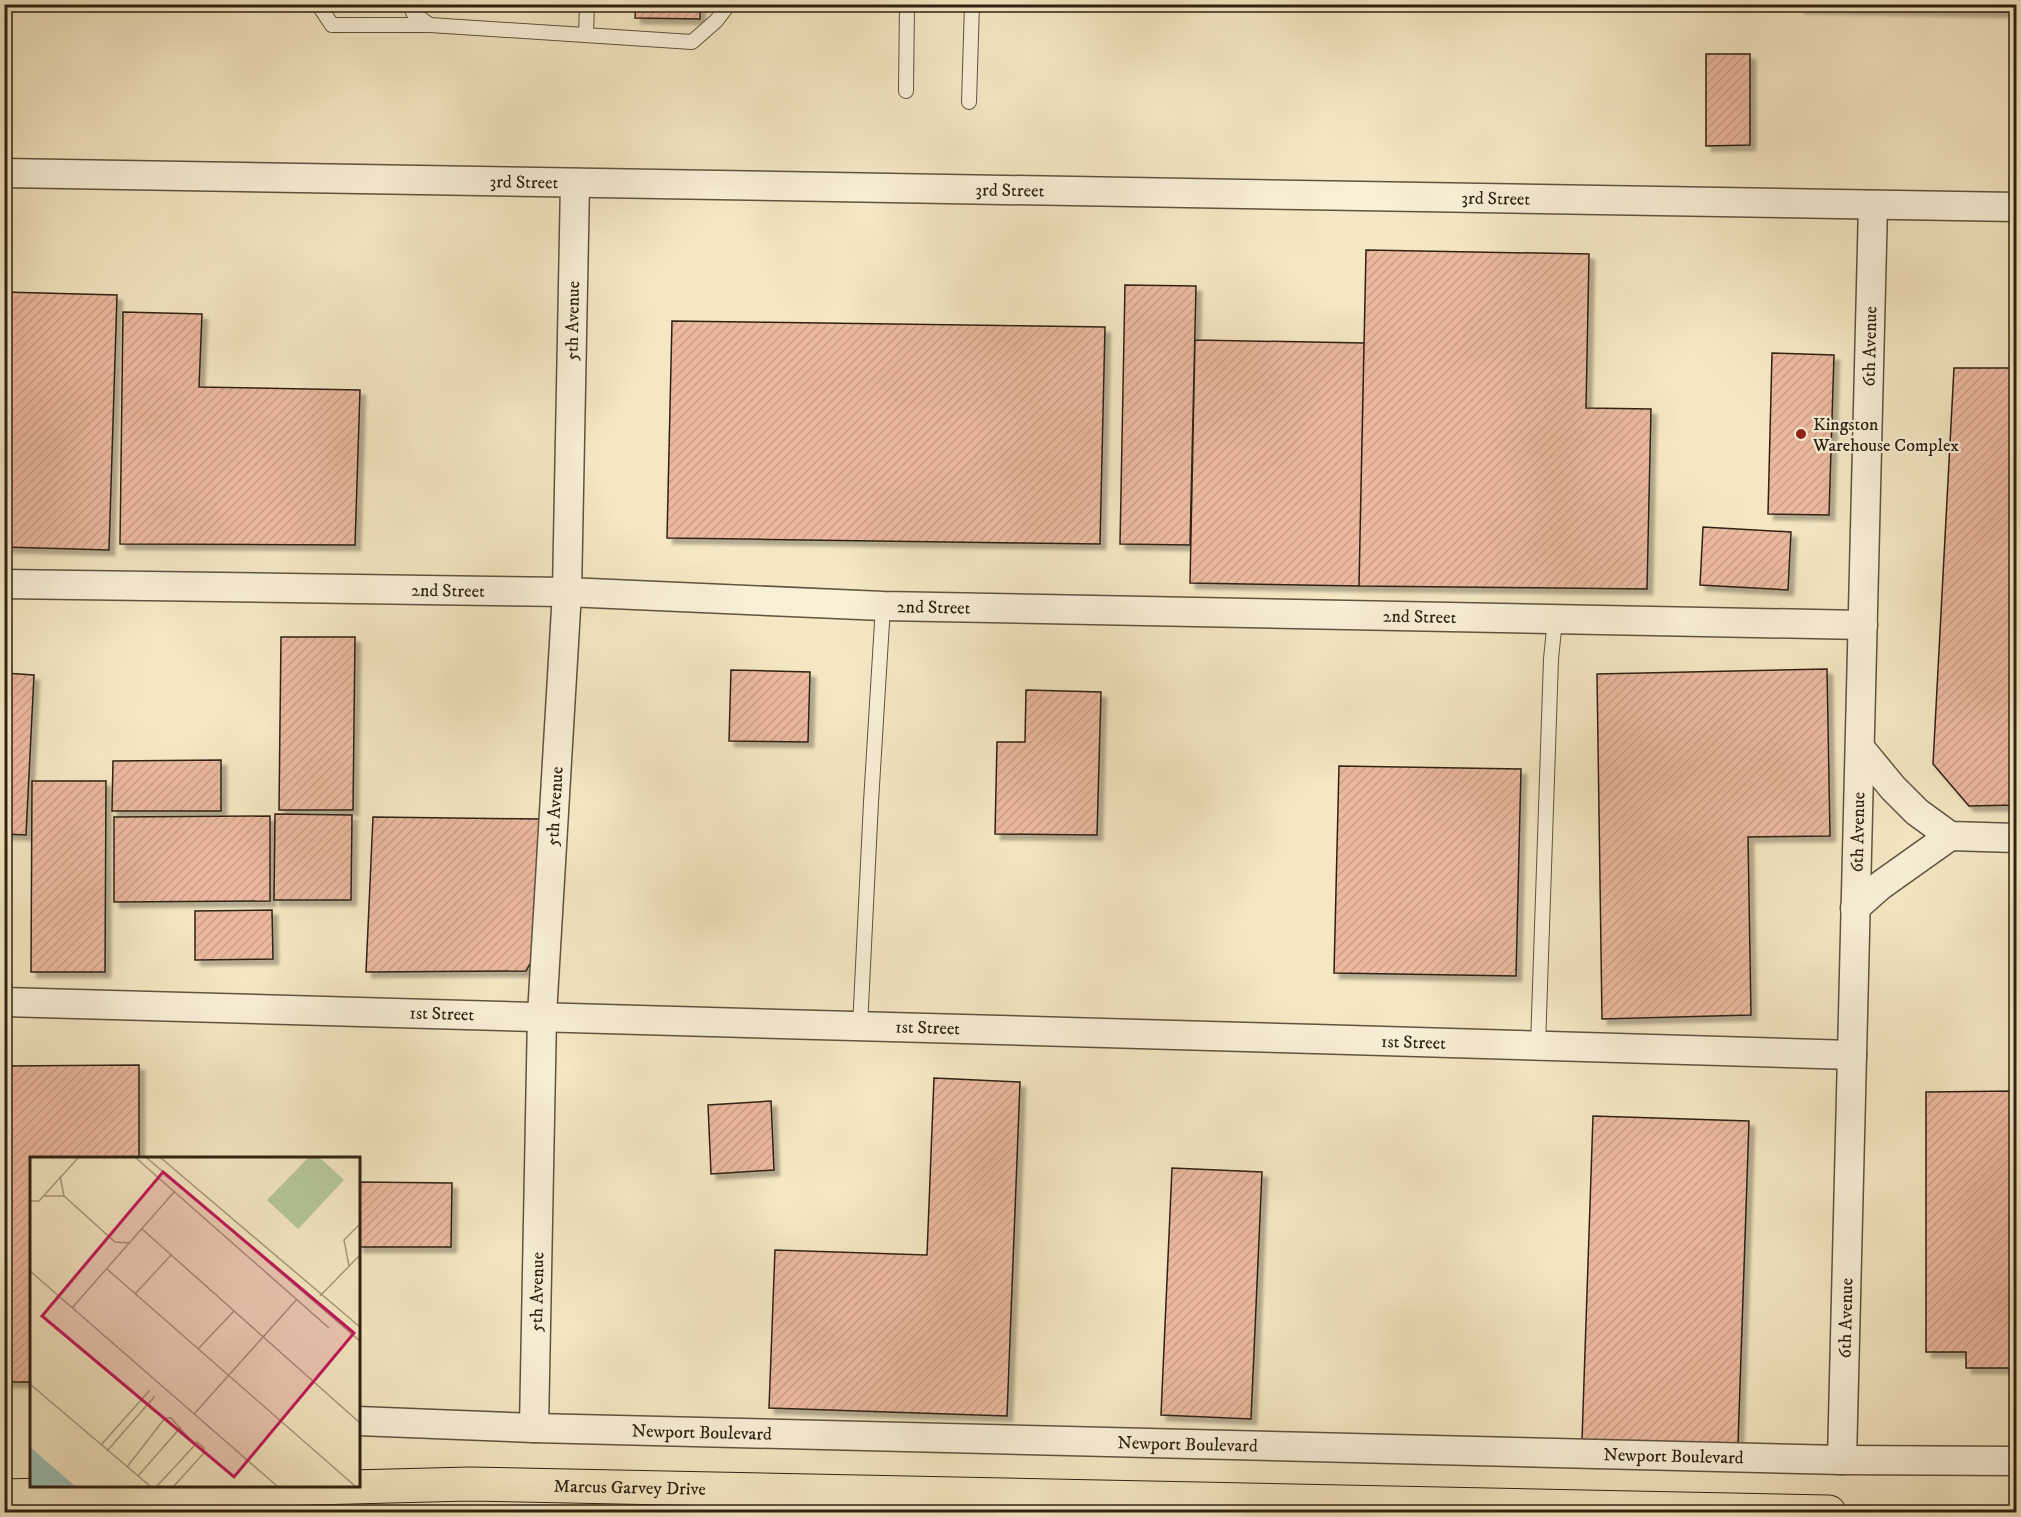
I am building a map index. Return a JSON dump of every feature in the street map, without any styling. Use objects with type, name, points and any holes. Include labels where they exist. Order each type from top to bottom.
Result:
[{"type":"highway","name":"Marcus Garvey Drive","points":[[360,1487],[469,1484],[1830,1512]]},
{"type":"highway","name":"Marcus Garvey Drive","points":[[4,1496],[353,1487]]},
{"type":"street","name":"3rd Street","points":[[4,173],[2016,207]]},
{"type":"street","name":"5th Avenue","points":[[534,1428],[542,1015],[567,592],[575,183]]},
{"type":"street","name":"6th Avenue","points":[[1842,1460],[1873,205]]},
{"type":"street","name":"2nd Street","points":[[4,585],[567,592],[883,606],[1863,625]]},
{"type":"street","points":[[1860,748],[1893,788],[1917,812],[1950,836],[2016,838]]},
{"type":"street","points":[[1856,908],[1881,885],[1950,836]]},
{"type":"street","name":"1st Street","points":[[4,1002],[542,1015],[860,1027],[1852,1055]]},
{"type":"street","name":"Newport Boulevard","points":[[360,1421],[534,1428],[1842,1460],[2016,1461]]},
{"type":"lane","points":[[318,4],[332,25],[430,25],[692,42],[716,21],[729,7],[729,4]]},
{"type":"lane","points":[[409,4],[414,14],[430,25]]},
{"type":"lane","points":[[586,35],[587,4]]},
{"type":"lane","points":[[906,91],[907,4]]},
{"type":"lane","points":[[969,102],[972,4]]},
{"type":"lane","points":[[860,1027],[883,606]]},
{"type":"lane","points":[[1538,1046],[1551,659],[1555,619]]},
{"type":"building","points":[[636,4],[700,4],[700,19],[635,18]]},
{"type":"building","points":[[1799,4],[2016,4],[2016,12],[1799,8]]},
{"type":"building","points":[[1706,54],[1750,54],[1750,145],[1706,146]]},
{"type":"building","points":[[1366,250],[1589,254],[1586,408],[1651,409],[1647,589],[1359,586]]},
{"type":"building","points":[[1125,285],[1196,286],[1190,545],[1120,544]]},
{"type":"building","points":[[4,292],[117,295],[109,550],[4,547]]},
{"type":"building","points":[[123,312],[202,314],[199,387],[360,390],[355,545],[120,544]]},
{"type":"building","points":[[672,321],[1105,327],[1100,544],[667,538]]},
{"type":"building","points":[[1195,340],[1364,343],[1359,586],[1190,583]]},
{"type":"building","name":"Kingston Warehouse Complex","points":[[1772,353],[1834,355],[1829,515],[1768,514]]},
{"type":"building","points":[[1954,368],[2016,368],[2016,805],[1969,806],[1933,764]]},
{"type":"building","points":[[1703,527],[1791,532],[1788,590],[1700,585]]},
{"type":"building","points":[[281,637],[355,637],[353,810],[279,810]]},
{"type":"building","points":[[1827,669],[1830,836],[1748,837],[1751,1015],[1602,1019],[1597,674]]},
{"type":"building","points":[[731,670],[810,672],[808,742],[729,741]]},
{"type":"building","points":[[4,673],[34,675],[26,835],[4,834]]},
{"type":"building","points":[[1026,690],[1101,692],[1097,835],[995,834],[997,742],[1025,742]]},
{"type":"building","points":[[221,760],[221,811],[112,811],[113,761]]},
{"type":"building","points":[[1339,766],[1521,769],[1516,976],[1334,973]]},
{"type":"building","points":[[32,781],[106,781],[105,972],[31,972]]},
{"type":"building","points":[[275,814],[352,815],[351,900],[274,900]]},
{"type":"building","points":[[270,816],[270,901],[114,902],[114,817]]},
{"type":"building","points":[[373,817],[542,819],[541,944],[526,971],[366,972]]},
{"type":"building","points":[[272,910],[273,959],[195,960],[195,911]]},
{"type":"building","points":[[139,1065],[139,1157],[30,1157],[30,1382],[4,1382],[4,1066]]},
{"type":"building","points":[[934,1078],[1020,1082],[1007,1416],[769,1408],[775,1250],[927,1255]]},
{"type":"building","points":[[2016,1091],[2016,1368],[1966,1368],[1966,1352],[1926,1352],[1926,1092]]},
{"type":"building","points":[[771,1101],[774,1170],[711,1174],[708,1105]]},
{"type":"building","points":[[1593,1116],[1749,1121],[1738,1445],[1582,1440]]},
{"type":"building","points":[[1172,1168],[1262,1172],[1251,1419],[1161,1415]]},
{"type":"building","points":[[360,1182],[452,1183],[451,1247],[360,1247]]},
{"type":"place","name":"Kingston Warehouse Complex","points":[[1801,434]]}]
